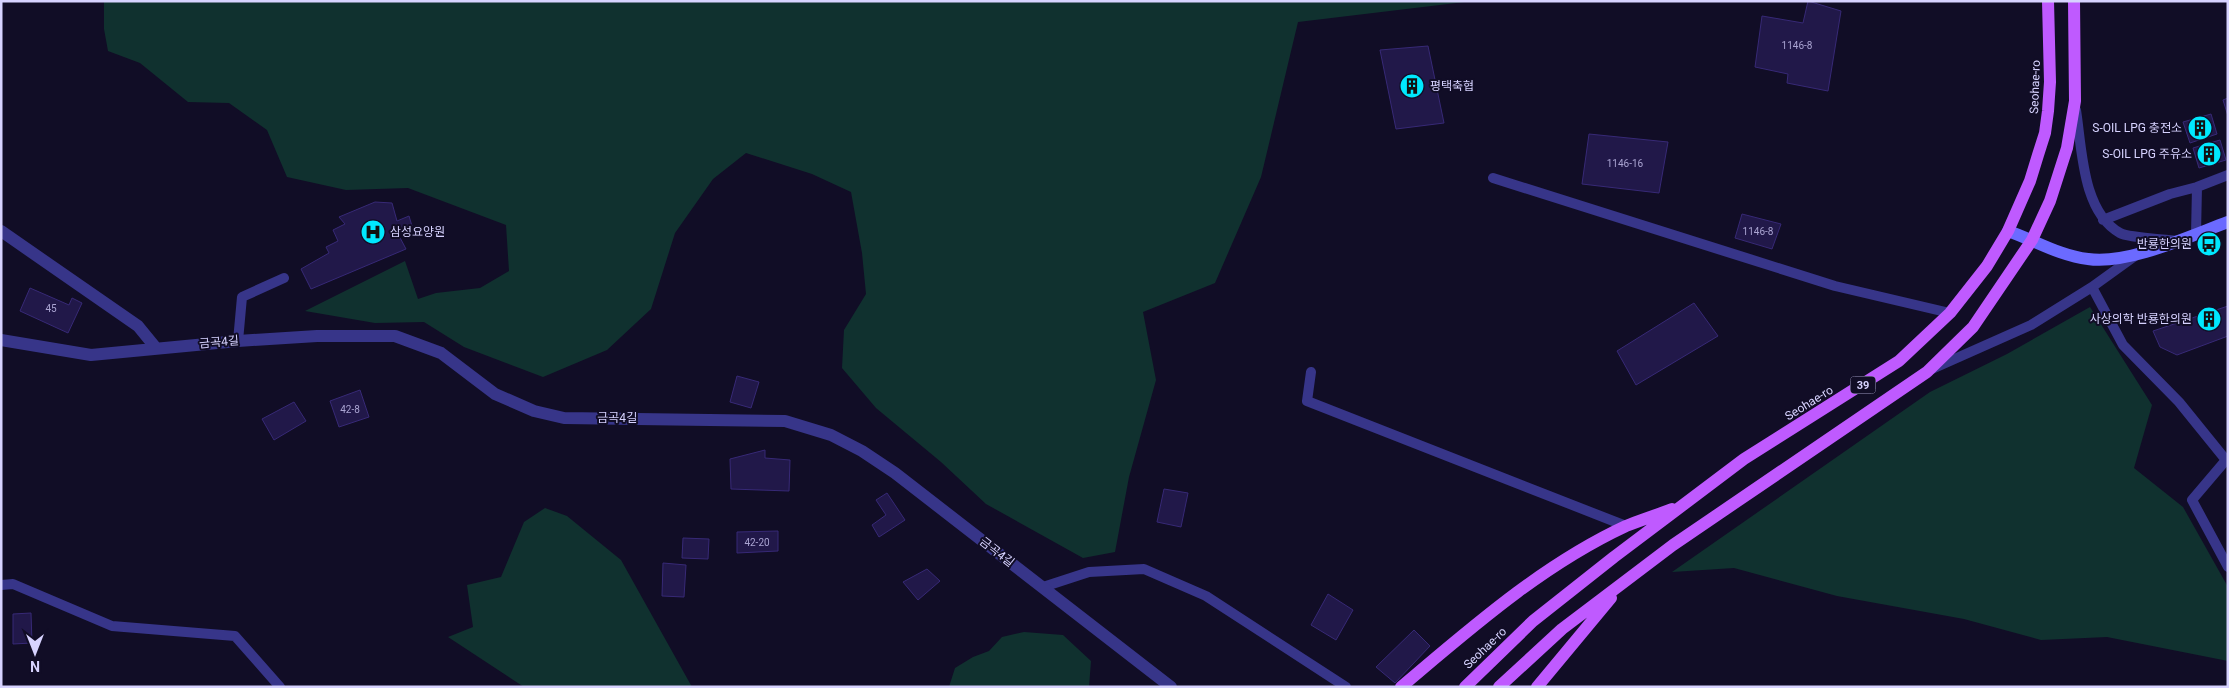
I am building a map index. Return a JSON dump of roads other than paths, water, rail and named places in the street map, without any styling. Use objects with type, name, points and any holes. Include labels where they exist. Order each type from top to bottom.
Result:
[{"type":"main road","name":"Seohae-ro","points":[[1465,687],[1533,621],[1744,459],[1899,361],[1950,313],[1987,266],[2008,231],[2030,181],[2045,133],[2050,82],[2048,1]]},
{"type":"main road","name":"39","points":[[1499,687],[1562,629],[1673,545],[1927,372],[1973,327],[2032,240],[2050,201],[2067,148],[2075,101],[2074,1]]},
{"type":"main road","points":[[2008,231],[2088,260],[2136,255],[2228,222]]},
{"type":"main road","points":[[1401,687],[1494,610],[1573,555],[1626,526],[1686,504]]},
{"type":"main road","points":[[1537,687],[1623,583]]},
{"type":"street","points":[[1,231],[138,326],[156,348]]},
{"type":"street","name":"금곡4길","points":[[1,340],[91,355],[238,340],[317,336],[395,336],[441,353],[495,394],[534,411],[556,416],[785,421],[831,434],[862,451],[895,473],[1171,687]]},
{"type":"lane","points":[[2075,101],[2091,198],[2103,220],[2121,234],[2177,241]]},
{"type":"lane","points":[[2103,220],[2170,194],[2228,176]]},
{"type":"lane","points":[[1493,178],[1835,286],[1950,313]]},
{"type":"lane","points":[[2196,234],[2197,187]]},
{"type":"lane","points":[[1927,372],[2032,324],[2092,287],[2136,255]]},
{"type":"lane","points":[[238,340],[242,297],[284,278]]},
{"type":"lane","points":[[2092,287],[2123,346],[2180,402],[2210,437],[2226,460],[2192,500],[2228,567]]},
{"type":"lane","points":[[1311,372],[1307,401],[1626,526]]},
{"type":"lane","points":[[1043,588],[1088,572],[1144,570],[1206,596],[1346,687]]},
{"type":"lane","points":[[1,585],[13,584],[112,626],[234,636],[280,687]]},
{"type":"place","name":"평택축협","points":[[1412,86]]},
{"type":"place","name":"S-OIL LPG 충전소","points":[[2200,128]]},
{"type":"place","name":"S-OIL LPG 주유소","points":[[2209,154]]},
{"type":"place","name":"삼성요양원","points":[[373,232]]},
{"type":"place","name":"반룡한의원","points":[[2209,244]]},
{"type":"place","name":"사상의학 반룡한의원","points":[[2209,319]]}]
